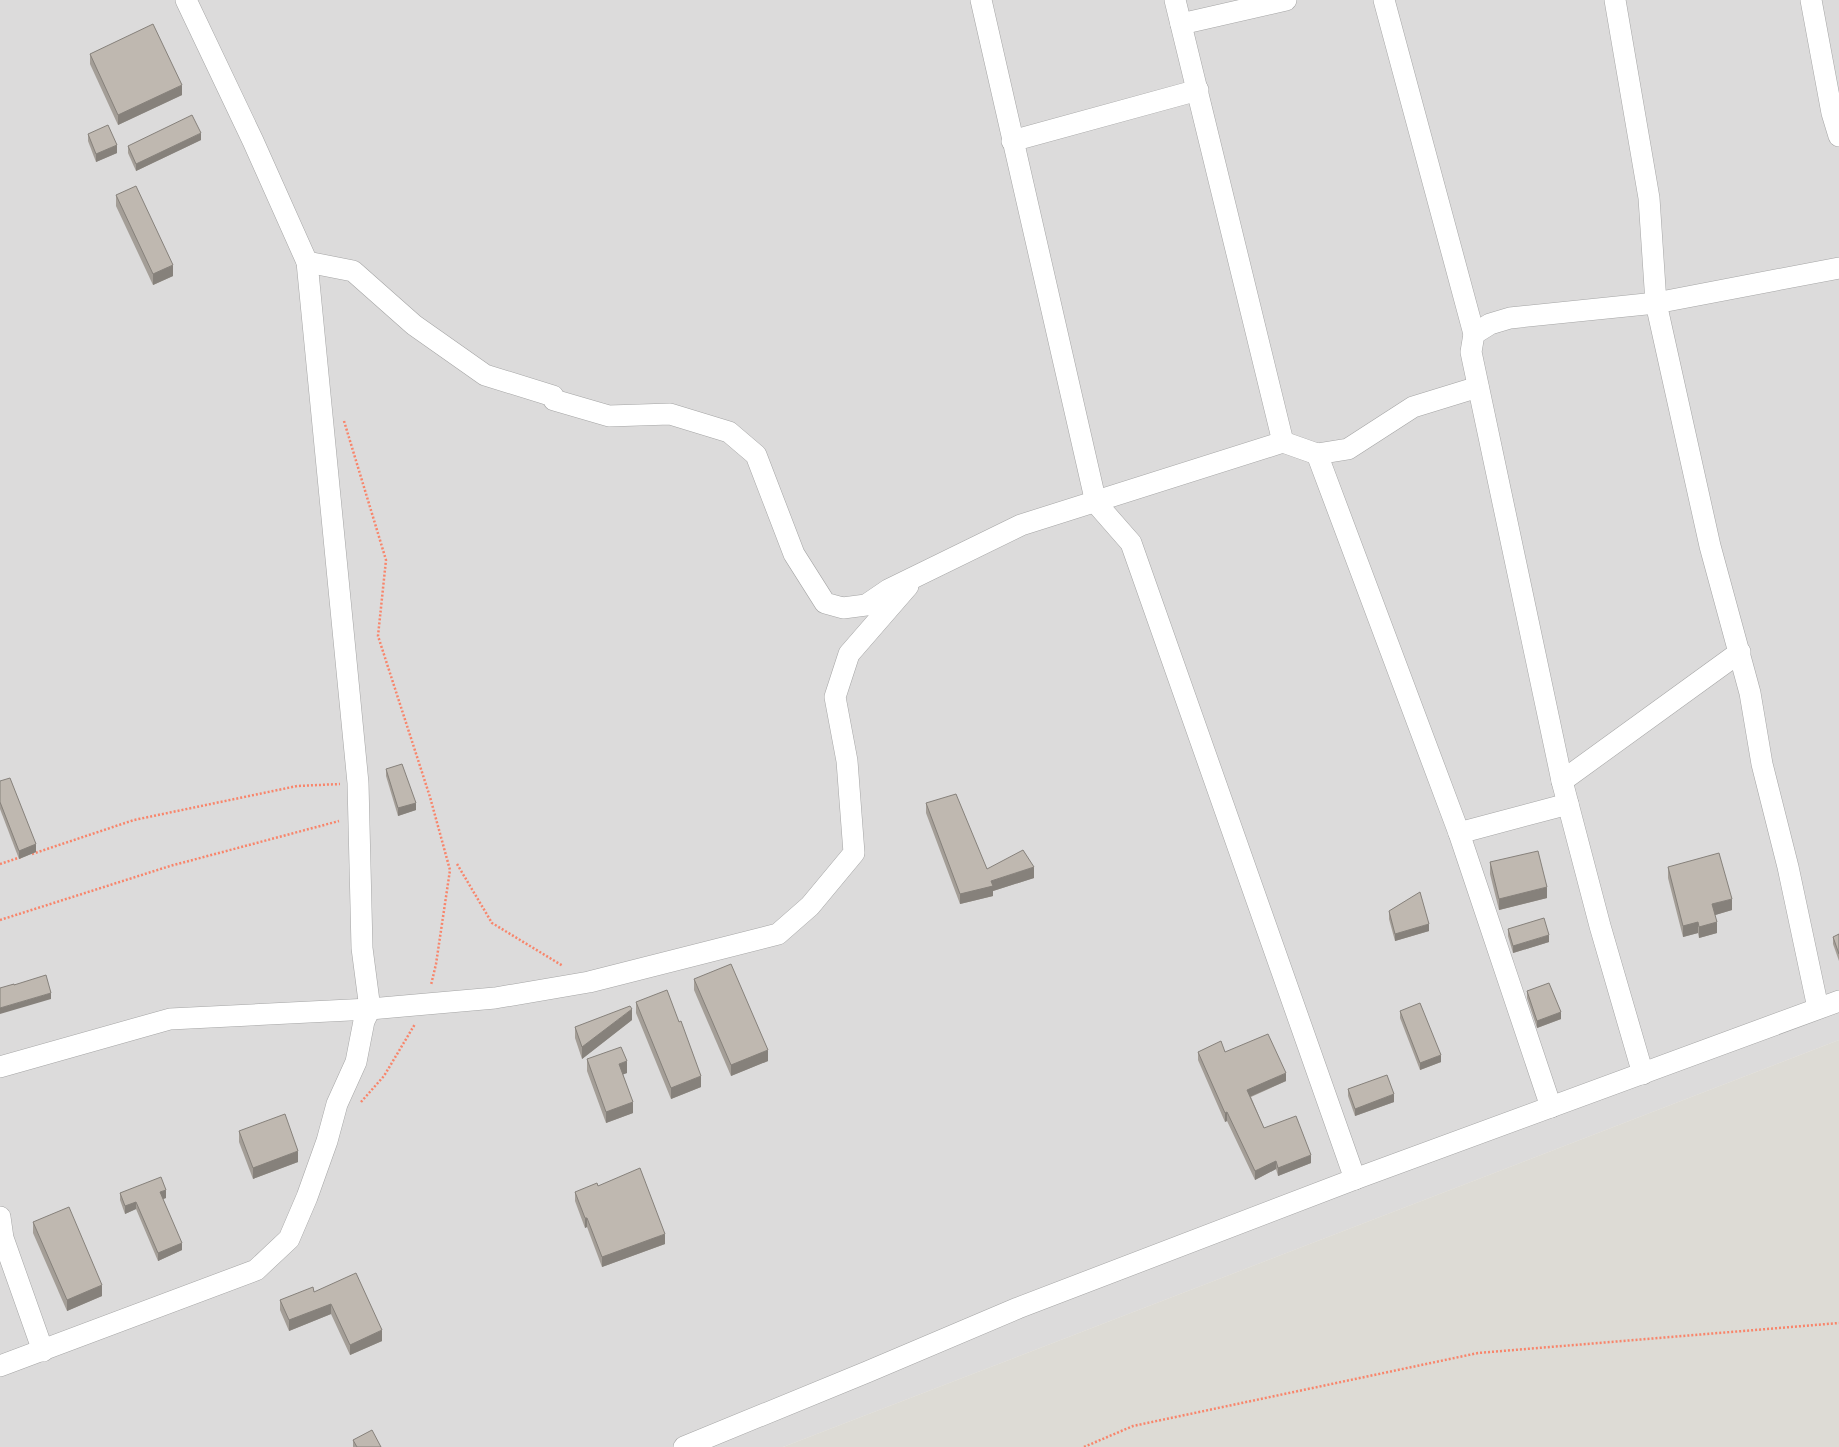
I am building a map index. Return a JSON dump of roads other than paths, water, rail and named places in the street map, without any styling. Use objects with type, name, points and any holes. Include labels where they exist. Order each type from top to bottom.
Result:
[{"type":"street","points":[[0,1366],[256,1270],[289,1239],[307,1197],[327,1141],[337,1104],[356,1062],[364,1021],[370,1009],[362,948],[358,783],[307,262],[253,141],[186,0]]},
{"type":"street","points":[[981,0],[1012,141],[1096,503],[1131,543],[1355,1179]]},
{"type":"street","points":[[1175,0],[1283,442]]},
{"type":"street","points":[[1181,24],[1286,0]]},
{"type":"street","points":[[1384,0],[1474,334],[1471,352],[1562,781],[1600,926],[1643,1074]]},
{"type":"street","points":[[1615,0],[1649,198],[1656,303],[1710,546],[1750,693],[1762,764],[1788,868],[1818,1008]]},
{"type":"street","points":[[1811,0],[1832,113],[1839,136]]},
{"type":"street","points":[[1012,141],[1198,90]]},
{"type":"street","points":[[307,262],[353,271],[414,325],[485,375],[553,396],[554,400],[609,416],[670,414],[707,424],[729,432],[756,455],[794,554],[825,603],[843,608],[866,605],[888,590],[1020,525],[1096,503],[1283,442],[1317,454],[1348,449],[1413,407],[1478,387]]},
{"type":"street","points":[[1474,334],[1490,324],[1510,318],[1656,303],[1839,268]]},
{"type":"street","points":[[1317,454],[1459,834],[1551,1107]]},
{"type":"street","points":[[0,1067],[170,1019],[370,1009],[495,998],[589,982],[778,934],[810,906],[854,853],[847,761],[835,697],[849,654],[917,576]]},
{"type":"street","points":[[1562,781],[1740,652]]},
{"type":"street","points":[[1459,834],[1568,804]]},
{"type":"street","points":[[684,1447],[1018,1308],[1355,1179],[1839,1001]]},
{"type":"street","points":[[0,1217],[3,1238],[43,1351]]}]
